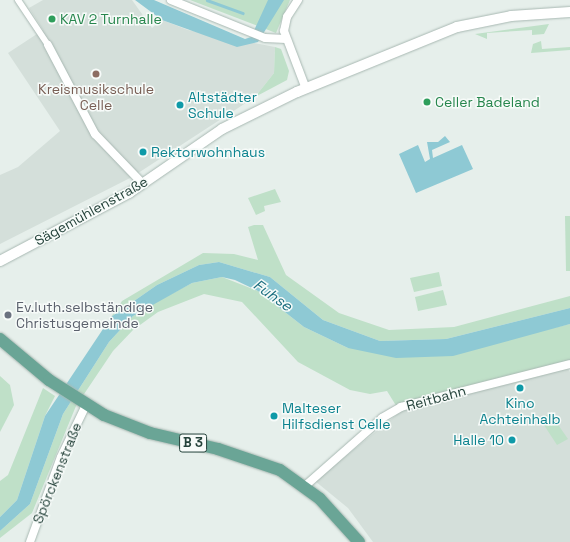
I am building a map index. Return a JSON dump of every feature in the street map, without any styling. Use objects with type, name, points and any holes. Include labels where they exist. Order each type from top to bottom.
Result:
[{"type":"main road","points":[[0,339],[83,404]]},
{"type":"main road","name":"B 3","points":[[83,404],[150,433],[259,461],[304,486],[336,513],[359,542]]},
{"type":"street","points":[[18,0],[48,45],[95,134],[143,184]]},
{"type":"street","points":[[171,0],[276,41],[285,35]]},
{"type":"street","points":[[298,0],[287,17],[285,35],[306,89]]},
{"type":"street","name":"Sägemühlenstraße","points":[[0,261],[143,184],[222,129],[306,89],[457,27],[481,22],[570,12]]},
{"type":"street","name":"Reitbahn","points":[[304,486],[376,423],[401,407],[570,364]]},
{"type":"street","name":"Spörckenstraße","points":[[30,542],[61,457],[83,404]]},
{"type":"shaded area","points":[[43,0],[132,0],[152,28],[162,20],[188,30],[275,47],[274,73],[255,97],[132,177],[0,244],[0,175],[18,167],[60,131],[8,53],[43,30],[29,8]]},
{"type":"shaded area","points":[[566,365],[570,372],[570,542],[373,542],[348,508],[315,481],[400,412],[442,396]]},
{"type":"green space","points":[[190,0],[290,0],[276,33]]},
{"type":"green space","points":[[549,24],[544,34],[532,35],[532,30],[487,33],[487,39],[475,34]]},
{"type":"green space","points":[[541,41],[542,49],[570,47],[570,50],[531,53],[533,44]]},
{"type":"green space","points":[[275,47],[281,49],[289,71],[287,80],[255,97],[274,73]]},
{"type":"green space","points":[[275,189],[281,202],[264,206],[265,211],[256,215],[248,198]]},
{"type":"green space","points":[[565,216],[570,216],[570,271],[566,271]]},
{"type":"green space","points":[[263,225],[286,275],[339,313],[389,330],[454,327],[570,296],[570,308],[446,339],[380,341],[323,320],[270,277],[219,262],[199,265],[157,285],[111,317],[122,301],[203,253],[234,254],[258,260],[248,227]]},
{"type":"green space","points":[[439,272],[442,286],[414,292],[410,278]]},
{"type":"green space","points":[[222,277],[258,291],[304,327],[348,348],[532,333],[570,324],[570,364],[442,396],[400,412],[387,391],[370,394],[350,390],[298,362],[242,302],[204,294],[158,312],[133,330],[113,351],[76,406],[32,513],[0,538],[0,531],[30,504],[63,414],[109,342],[133,316],[156,302],[192,283]]},
{"type":"green space","points":[[443,290],[447,305],[418,311],[415,297]]},
{"type":"green space","points":[[0,376],[10,385],[14,405],[0,432]]},
{"type":"green space","points":[[43,388],[55,396],[45,416],[17,500],[0,517],[0,481],[8,475]]},
{"type":"green space","points":[[550,413],[568,439],[557,445],[540,419]]},
{"type":"water","points":[[135,0],[154,0],[245,39],[251,37],[268,0],[284,0],[258,42],[237,47],[162,20]]},
{"type":"water","points":[[445,136],[450,142],[432,150],[433,158],[462,145],[473,169],[416,193],[399,154],[418,145],[425,162],[430,159],[427,142],[438,142]]},
{"type":"water","name":"Fuhse","points":[[219,262],[270,277],[323,320],[380,341],[446,339],[570,308],[570,324],[453,356],[396,358],[348,348],[304,327],[258,291],[235,280],[222,277],[192,283],[133,316],[109,342],[63,414],[30,504],[0,531],[0,517],[17,500],[45,416],[111,317],[157,285],[199,265]]},
{"type":"waterway","points":[[207,0],[243,13]]},
{"type":"place","name":"KAV 2 Turnhalle","points":[[52,19]]},
{"type":"place","name":"Kreismusikschule Celle","points":[[96,74]]},
{"type":"place","name":"Celler Badeland","points":[[427,102]]},
{"type":"place","name":"Altstädter Schule","points":[[180,105]]},
{"type":"place","name":"Rektorwohnhaus","points":[[143,152]]},
{"type":"place","name":"Ev.luth.selbständige Christusgemeinde","points":[[8,315]]},
{"type":"place","name":"Kino Achteinhalb","points":[[520,388]]},
{"type":"place","name":"Malteser Hilfsdienst Celle","points":[[274,416]]},
{"type":"place","name":"Halle 10","points":[[512,440]]}]
